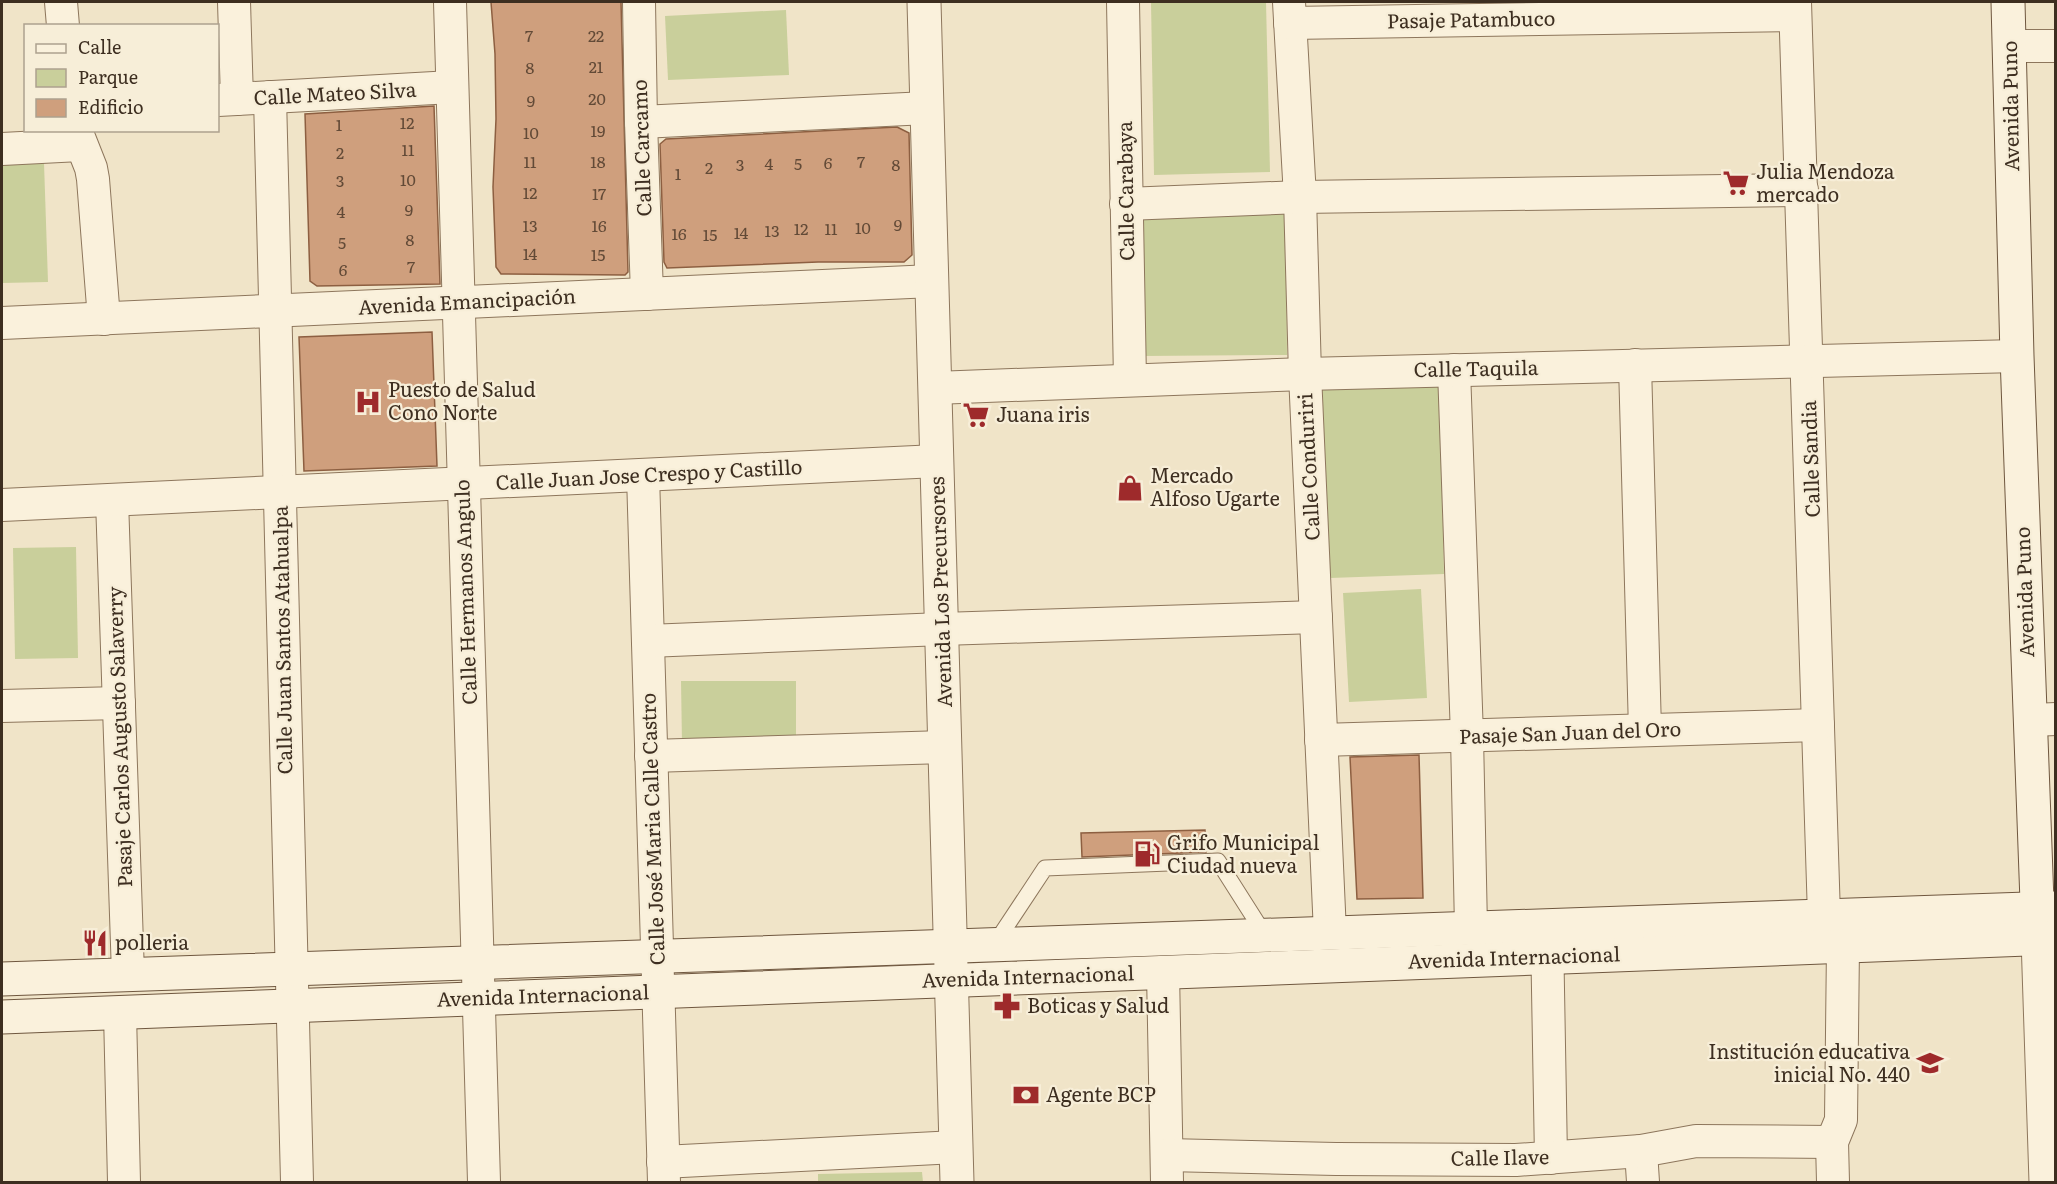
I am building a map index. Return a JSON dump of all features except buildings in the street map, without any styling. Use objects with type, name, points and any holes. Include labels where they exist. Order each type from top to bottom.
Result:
[{"type":"main road","name":"Avenida Los Precursores","points":[[924,2],[957,1182]]},
{"type":"main road","name":"Avenida Puno","points":[[2008,2],[2017,356],[2043,719],[2050,1112],[2046,1182]]},
{"type":"main road","name":"Avenida Internacional","points":[[2,1017],[1163,972],[1824,916],[2047,923]]},
{"type":"main road","name":"Avenida Internacional","points":[[2,979],[1471,928],[1547,941],[1843,946],[2047,923]]},
{"type":"street","points":[[61,2],[63,24]]},
{"type":"street","points":[[227,100],[234,2]]},
{"type":"street","name":"Calle Hermanos Angulo","points":[[450,2],[484,1182]]},
{"type":"street","name":"Calle Carcamo","points":[[639,2],[647,294]]},
{"type":"street","name":"Calle Carabaya","points":[[1123,2],[1130,381]]},
{"type":"street","name":"Pasaje Patambuco","points":[[1289,12],[1795,8]]},
{"type":"street","name":"Calle Sandia","points":[[1795,8],[1824,916]]},
{"type":"street","name":"Calle Conduriri","points":[[1289,12],[1300,197],[1305,374],[1330,933]]},
{"type":"street","points":[[2009,46],[2055,46]]},
{"type":"street","name":"Calle Mateo Silva","points":[[227,100],[452,87]]},
{"type":"street","name":"Calle Juan Santos Atahualpa","points":[[270,97],[297,1182]]},
{"type":"street","points":[[641,122],[927,108]]},
{"type":"street","points":[[2,149],[78,138],[93,179],[104,319]]},
{"type":"street","points":[[1126,204],[1300,197],[1802,190]]},
{"type":"street","name":"Avenida Emancipación","points":[[2,323],[932,281]]},
{"type":"street","name":"Calle Taquila","points":[[935,388],[1305,374],[2017,356]]},
{"type":"street","points":[[1635,365],[1645,730]]},
{"type":"street","points":[[1454,370],[1467,736],[1471,928]]},
{"type":"street","name":"Calle Juan Jose Crespo y Castillo","points":[[2,505],[937,461]]},
{"type":"street","name":"Calle José Maria Calle Castro","points":[[643,475],[664,1172]]},
{"type":"street","name":"Pasaje Carlos Augusto Salaverry","points":[[112,500],[128,974]]},
{"type":"street","points":[[648,641],[1316,617]]},
{"type":"street","points":[[2,706],[119,703]]},
{"type":"street","name":"Pasaje San Juan del Oro","points":[[1322,740],[1818,725]]},
{"type":"street","points":[[651,756],[945,747]]},
{"type":"street","points":[[1547,941],[1551,1158]]},
{"type":"street","points":[[1833,1182],[1832,1142],[1841,1120],[1843,946]]},
{"type":"street","points":[[1163,972],[1167,1169]]},
{"type":"street","points":[[120,1013],[124,1182]]},
{"type":"street","name":"Calle Ilave","points":[[1167,1169],[1516,1171],[1551,1158],[1641,1151],[1696,1141],[1832,1142]]},
{"type":"street","points":[[664,1172],[956,1147]]},
{"type":"street","points":[[1641,1151],[1643,1182]]},
{"type":"lane","points":[[994,945],[1045,868],[1218,861],[1265,935]]},
{"type":"green space","points":[[1151,2],[1266,2],[1270,172],[1154,175]]},
{"type":"green space","points":[[786,10],[789,75],[668,80],[665,16]]},
{"type":"green space","points":[[44,163],[48,282],[2,283],[2,165]]},
{"type":"green space","points":[[1286,210],[1287,355],[1142,356],[1138,213]]},
{"type":"green space","points":[[1440,382],[1444,574],[1330,578],[1322,385]]},
{"type":"green space","points":[[76,547],[78,658],[15,659],[13,548]]},
{"type":"green space","points":[[1421,589],[1427,698],[1349,702],[1343,593]]},
{"type":"green space","points":[[681,681],[796,681],[796,743],[682,744]]},
{"type":"green space","points":[[922,1172],[923,1182],[818,1182],[818,1174]]},
{"type":"place","name":"Julia Mendoza mercado","points":[[1736,183]]},
{"type":"place","name":"Puesto de Salud Cono Norte","points":[[368,402]]},
{"type":"place","name":"Juana iris","points":[[976,415]]},
{"type":"place","name":"Mercado Alfoso Ugarte","points":[[1130,488]]},
{"type":"place","name":"Grifo Municipal Ciudad nueva","points":[[1147,854]]},
{"type":"place","name":"polleria","points":[[95,943]]},
{"type":"place","name":"Boticas y Salud","points":[[1007,1006]]},
{"type":"place","name":"Institución educativa inicial No. 440","points":[[1930,1063]]},
{"type":"place","name":"Agente BCP","points":[[1026,1095]]}]
